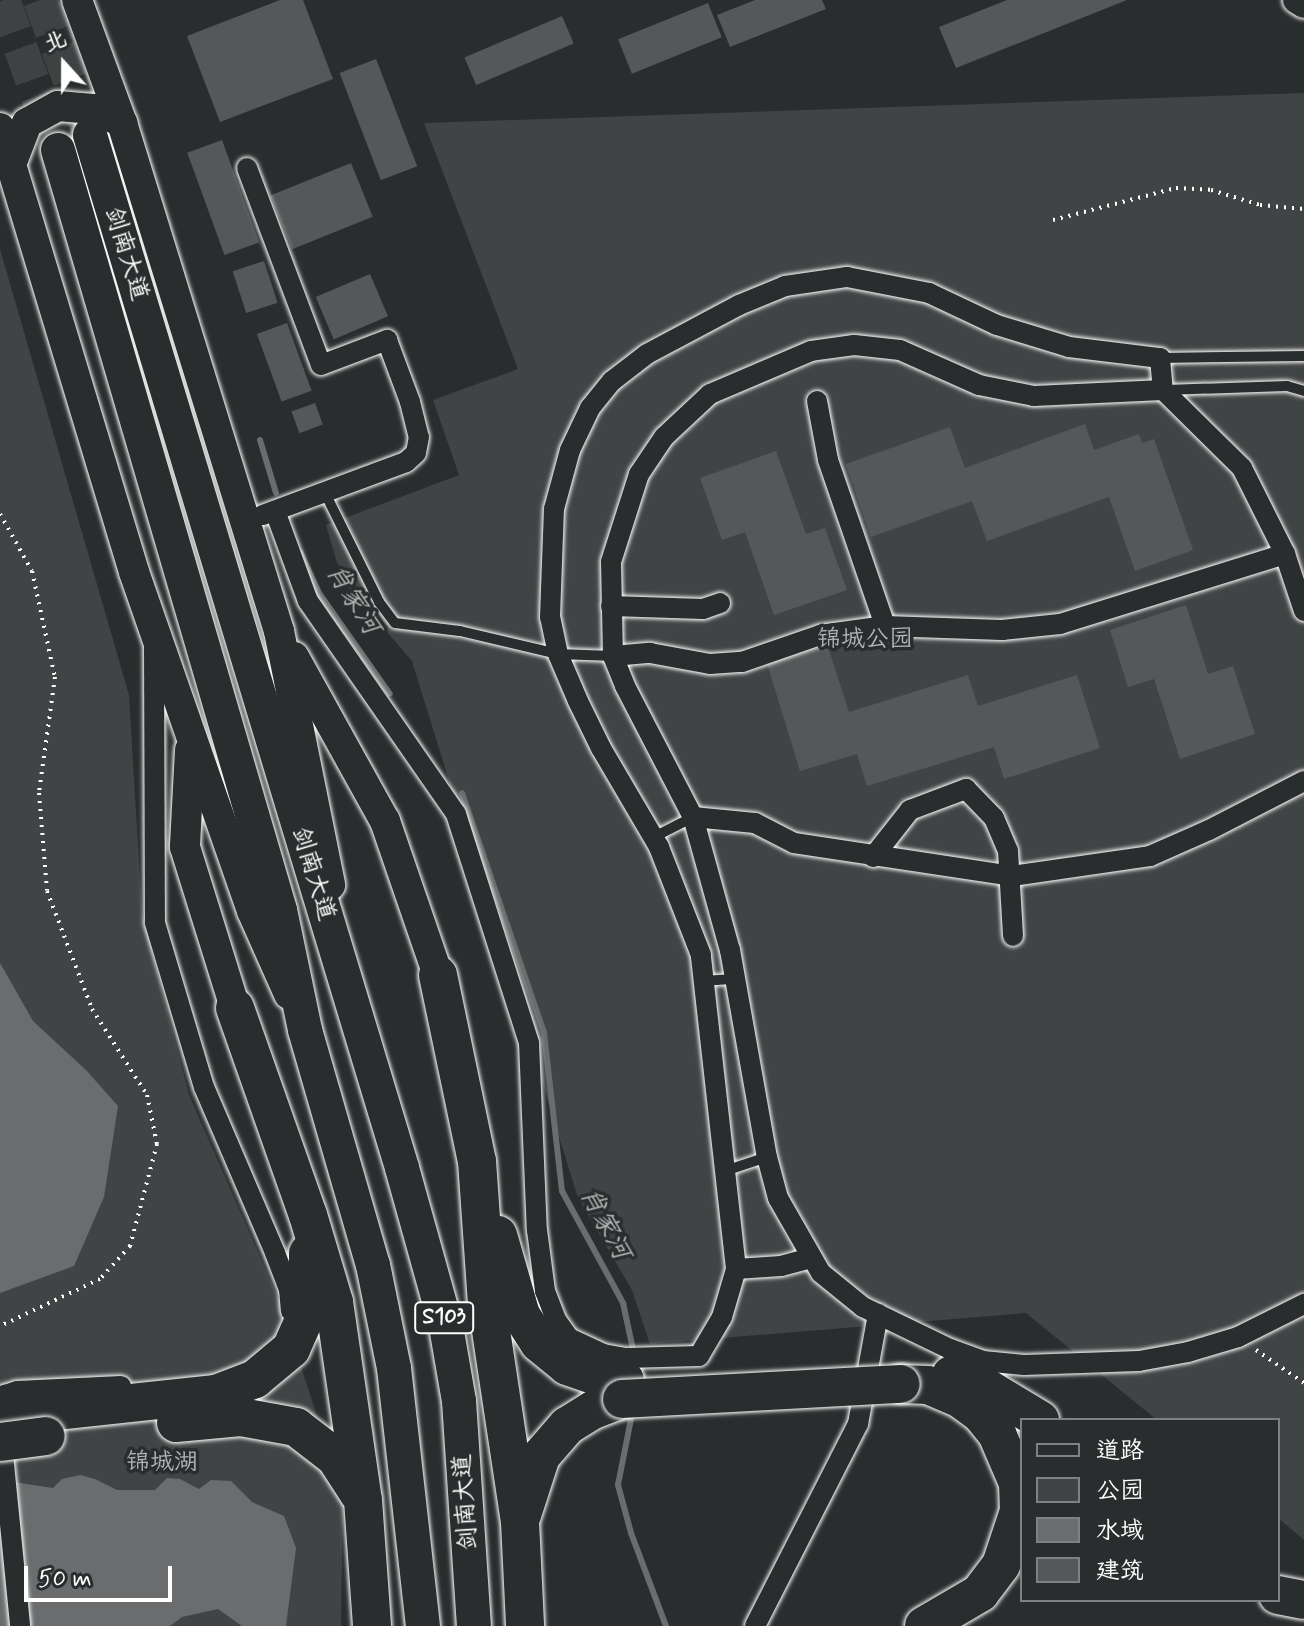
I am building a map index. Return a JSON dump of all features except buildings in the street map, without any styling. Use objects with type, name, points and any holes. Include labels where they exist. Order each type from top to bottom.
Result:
[{"type":"highway","name":"剑南大道","points":[[90,135],[358,1021],[446,1326],[459,1401],[474,1626]]},
{"type":"highway","name":"剑南大道","points":[[58,150],[280,910],[305,1030],[376,1280],[394,1368],[423,1626]]},
{"type":"highway","points":[[438,975],[477,1161],[513,1290],[529,1330],[567,1366],[605,1379],[630,1374],[966,1378],[1036,1418]]},
{"type":"highway","points":[[235,1008],[308,1215],[334,1302],[363,1500],[372,1626]]},
{"type":"highway","points":[[477,1161],[487,1304],[520,1522],[525,1626]]},
{"type":"highway","points":[[2,1452],[47,1424],[216,1394],[255,1379],[291,1349],[307,1313],[308,1215]]},
{"type":"highway","points":[[520,1522],[541,1456],[567,1426],[593,1410],[630,1374]]},
{"type":"highway","points":[[900,1376],[959,1398],[981,1414],[997,1434],[1018,1483],[1019,1511],[1001,1565],[980,1593],[924,1626]]},
{"type":"highway","points":[[0,1417],[47,1424],[241,1417],[296,1427],[335,1457],[363,1500]]},
{"type":"highway","points":[[1280,1595],[1304,1600]]},
{"type":"main road","points":[[77,0],[122,123],[279,631],[358,1021]]},
{"type":"main road","points":[[11,165],[27,123],[58,106],[96,109],[122,123]]},
{"type":"main road","points":[[0,128],[154,628],[252,911],[305,1030]]},
{"type":"main road","points":[[279,631],[385,821],[438,975]]},
{"type":"main road","points":[[191,732],[185,847],[235,1008]]},
{"type":"street","points":[[1296,0],[1304,5]]},
{"type":"street","points":[[244,522],[406,462],[416,453],[419,437],[410,402],[387,340],[321,365],[247,168]]},
{"type":"street","points":[[275,511],[308,601],[456,814],[529,1043],[537,1230],[545,1291],[556,1320],[569,1338],[603,1354],[630,1374],[699,1356],[722,1317],[736,1269],[701,955],[654,837],[601,748],[558,654],[550,617],[554,509],[570,450],[590,408],[612,381],[647,354],[739,305],[785,286],[847,277],[929,293],[997,325],[1069,347],[1160,358],[1163,390],[1242,468],[1285,554],[1304,611]]},
{"type":"street","points":[[1163,390],[1034,396],[979,385],[900,350],[854,345],[811,351],[710,394],[664,437],[639,474],[611,562],[613,656],[625,686],[693,817],[730,950],[767,1157],[778,1198],[821,1273],[878,1314],[950,1349],[983,1361],[1024,1365],[1139,1361],[1188,1352],[1238,1337],[1304,1304]]},
{"type":"street","points":[[817,401],[828,460],[885,626]]},
{"type":"street","points":[[613,656],[650,653],[710,664],[742,662],[820,635],[885,626],[1002,630],[1060,624],[1285,554]]},
{"type":"street","points":[[611,606],[703,609],[720,603]]},
{"type":"street","points":[[0,1402],[5,1395],[17,1391],[184,1383],[245,1370],[265,1359],[281,1340],[292,1308],[289,1289],[275,1253],[204,1087],[155,923],[154,628]]},
{"type":"street","points":[[693,817],[755,823],[794,843],[1012,876],[1150,856],[1209,830],[1304,781]]},
{"type":"street","points":[[873,857],[910,810],[966,789],[994,818],[1008,851],[1012,876],[1013,936]]},
{"type":"street","points":[[736,1269],[781,1266],[810,1258]]},
{"type":"street","points":[[755,1626],[858,1424],[878,1314]]},
{"type":"street","points":[[0,1426],[20,1626]]},
{"type":"lane","points":[[1160,358],[1304,356]]},
{"type":"lane","points":[[1163,390],[1287,386],[1304,391]]},
{"type":"lane","points":[[325,493],[364,574],[395,623],[460,631],[558,654],[613,656]]},
{"type":"lane","points":[[654,837],[693,817]]},
{"type":"lane","points":[[704,981],[733,979]]},
{"type":"lane","points":[[725,1171],[767,1157]]},
{"type":"path","points":[[1053,220],[1176,188],[1211,190],[1260,205],[1304,209]]},
{"type":"path","points":[[0,514],[32,571],[55,677],[39,793],[47,891],[92,1009],[147,1095],[157,1144],[130,1246],[100,1279],[0,1326]]},
{"type":"path","points":[[1238,1337],[1304,1383]]},
{"type":"green space","name":"锦城公园","points":[[1304,93],[1304,1540],[1280,1520],[1280,1418],[1155,1418],[1026,1313],[650,1344],[632,1290],[578,1198],[412,661],[342,580],[326,525],[459,475],[433,400],[518,369],[424,123]]},
{"type":"green space","name":"锦城湖","points":[[0,249],[129,695],[142,914],[189,1095],[280,1303],[343,1495],[341,1626],[0,1626]]},
{"type":"water","points":[[0,963],[33,1021],[87,1071],[118,1106],[104,1197],[74,1266],[0,1293]]},
{"type":"water","points":[[80,1475],[117,1490],[155,1490],[167,1478],[180,1479],[199,1489],[211,1480],[231,1481],[252,1502],[284,1516],[296,1548],[286,1626],[242,1626],[218,1609],[182,1617],[170,1626],[0,1626],[0,1480],[53,1488],[62,1479]]},
{"type":"waterway","name":"肖家河","points":[[260,440],[276,493]]},
{"type":"waterway","name":"肖家河","points":[[300,552],[319,593],[390,694]]},
{"type":"waterway","name":"肖家河","points":[[462,793],[544,1033],[562,1191],[623,1303],[634,1354]]},
{"type":"waterway","name":"肖家河","points":[[633,1409],[618,1485],[631,1533],[666,1626]]},
{"type":"tunnel","points":[[3,0],[58,150]]},
{"type":"tunnel","points":[[40,0],[90,134]]}]
